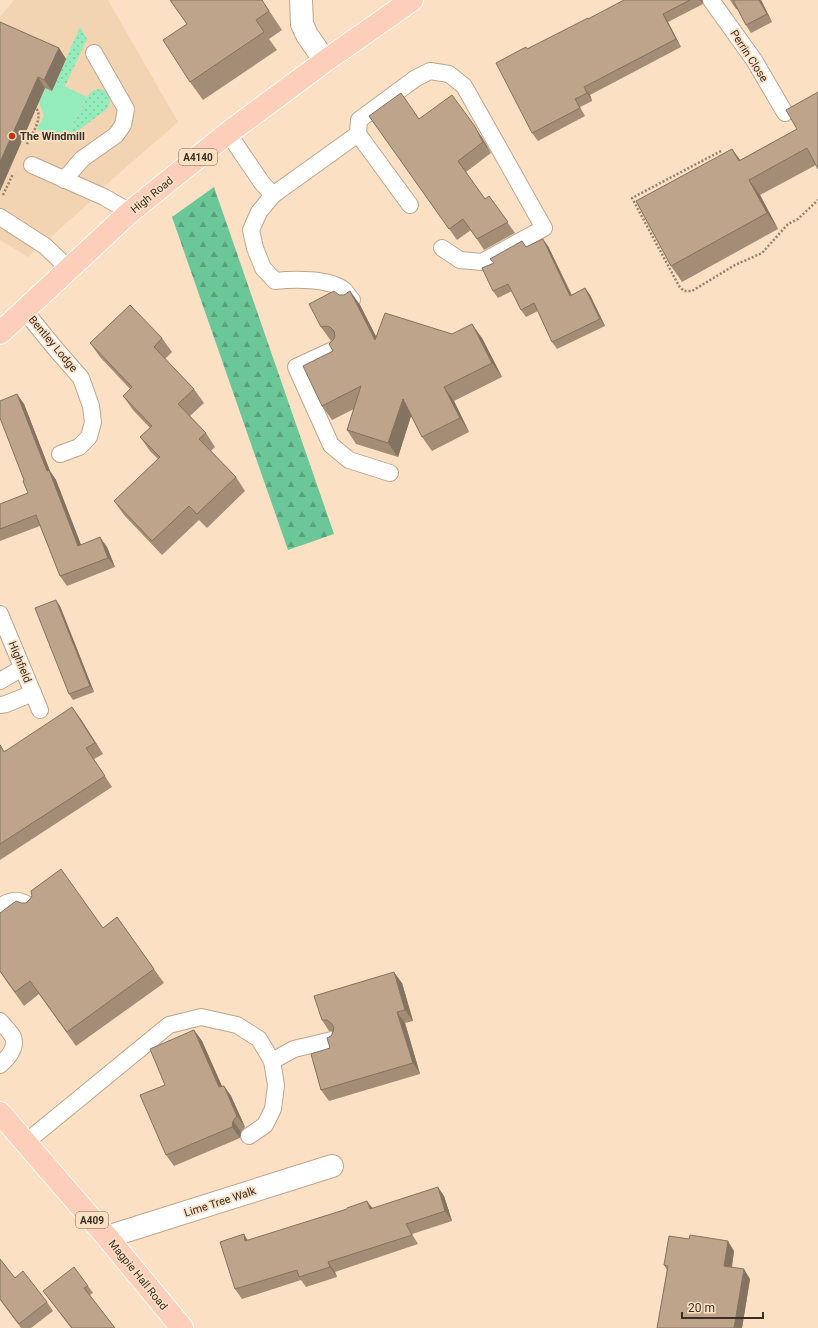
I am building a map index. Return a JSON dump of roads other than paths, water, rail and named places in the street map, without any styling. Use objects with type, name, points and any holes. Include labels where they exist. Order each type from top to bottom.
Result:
[{"type":"main road","name":"High Road","points":[[0,333],[130,212],[228,133],[325,61],[412,0]]},
{"type":"main road","name":"Magpie Hall Road","points":[[0,1113],[107,1237],[182,1328]]},
{"type":"street","points":[[301,0],[302,24],[307,35],[325,61]]},
{"type":"street","name":"Lime Tree Walk","points":[[107,1237],[332,1166]]},
{"type":"lane","name":"Perrin Close","points":[[712,0],[754,60],[785,113]]},
{"type":"lane","points":[[64,180],[82,159],[116,135],[123,125],[126,109],[94,53]]},
{"type":"lane","points":[[410,205],[358,134],[359,120],[416,78],[430,72],[448,74],[464,86],[544,228],[482,262],[460,260],[442,248]]},
{"type":"lane","points":[[228,133],[262,183],[272,195]]},
{"type":"lane","points":[[352,300],[343,290],[330,284],[298,279],[275,281],[263,268],[255,248],[251,230],[259,212],[272,195],[358,134]]},
{"type":"lane","points":[[32,165],[104,197],[130,212]]},
{"type":"lane","points":[[0,217],[45,246],[69,269]]},
{"type":"lane","name":"Bentley Lodge","points":[[24,310],[81,378],[91,406],[93,422],[89,437],[79,447],[60,454]]},
{"type":"lane","points":[[335,348],[296,367],[331,445],[349,460],[390,473]]},
{"type":"lane","name":"Highfield","points":[[0,614],[40,710]]},
{"type":"lane","points":[[0,681],[22,668]]},
{"type":"lane","points":[[0,705],[33,693]]},
{"type":"lane","points":[[0,907],[8,902],[16,900],[27,904],[32,908]]},
{"type":"lane","points":[[26,1143],[169,1025],[201,1017],[237,1025],[259,1039],[272,1061],[276,1085],[273,1109],[265,1126],[249,1136]]},
{"type":"lane","points":[[0,1021],[13,1037],[14,1046],[8,1058],[0,1065]]},
{"type":"lane","points":[[272,1061],[294,1049],[332,1040]]},
{"type":"place","name":"The Windmill","points":[[12,136]]}]
